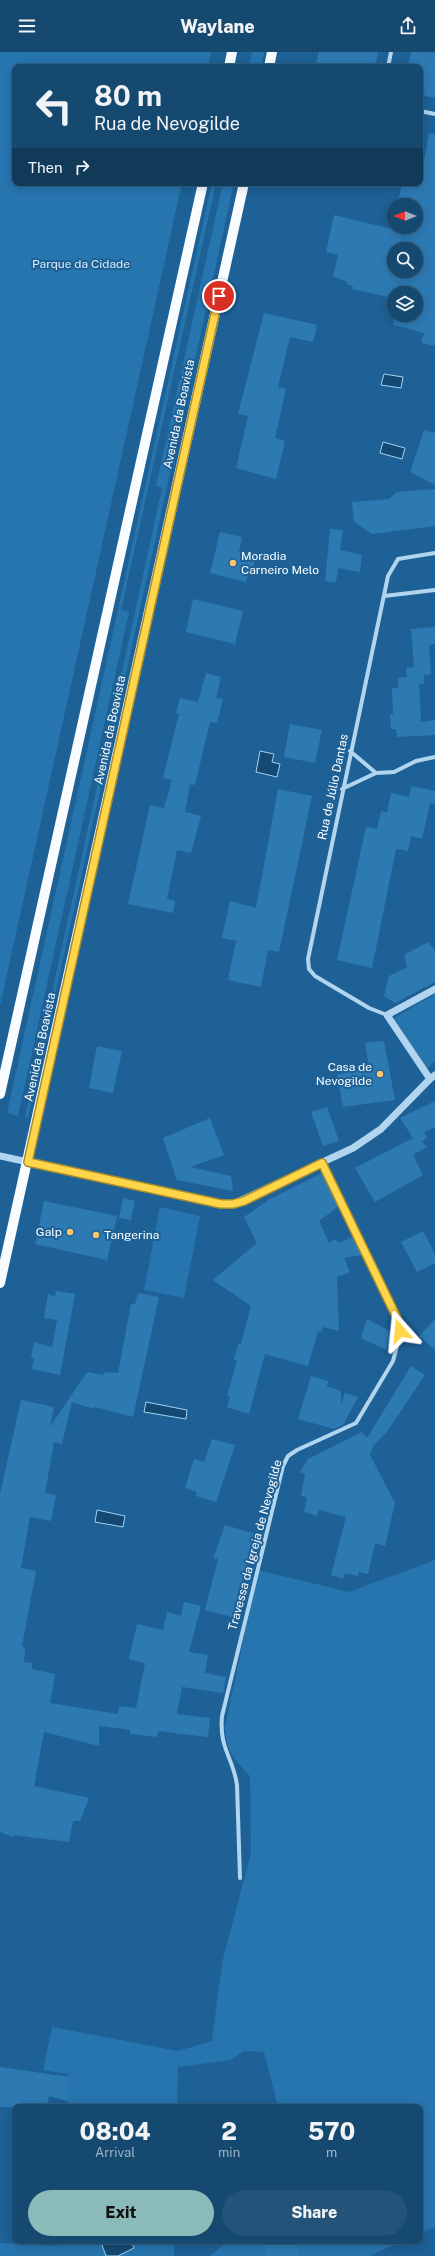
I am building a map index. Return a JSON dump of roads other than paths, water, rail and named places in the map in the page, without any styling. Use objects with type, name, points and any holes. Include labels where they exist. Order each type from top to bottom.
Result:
[{"type":"main road","points":[[230,64],[232,52]]},
{"type":"main road","points":[[270,64],[272,52]]},
{"type":"main road","points":[[0,1094],[202,186]]},
{"type":"main road","name":"Avenida da Boavista","points":[[0,1283],[243,186]]},
{"type":"street","points":[[389,64],[391,52]]},
{"type":"street","points":[[423,112],[435,114]]},
{"type":"street","name":"Rua de Júlio Dantas","points":[[387,1016],[368,1008],[315,976],[309,969],[308,959],[342,789],[388,576],[398,559],[435,553]]},
{"type":"street","points":[[384,596],[435,590]]},
{"type":"street","points":[[350,751],[376,773]]},
{"type":"street","points":[[342,789],[376,773],[394,772],[416,762],[435,757]]},
{"type":"street","points":[[0,1156],[221,1204],[233,1204],[244,1201],[353,1148],[381,1129],[432,1077],[387,1016],[435,989]]},
{"type":"street","name":"Travessa da Igreja de Nevogilde","points":[[240,1878],[237,1785],[234,1772],[223,1746],[222,1720],[284,1466],[288,1456],[293,1453],[356,1423],[393,1361],[400,1331],[397,1318],[322,1163]]},
{"type":"place","name":"Moradia Carneiro Melo","points":[[233,563]]},
{"type":"place","name":"Casa de Nevogilde","points":[[380,1074]]},
{"type":"place","name":"Galp","points":[[70,1232]]},
{"type":"place","name":"Tangerina","points":[[96,1235]]},
{"type":"park label","name":"Parque da Cidade","points":[[81,264]]}]
